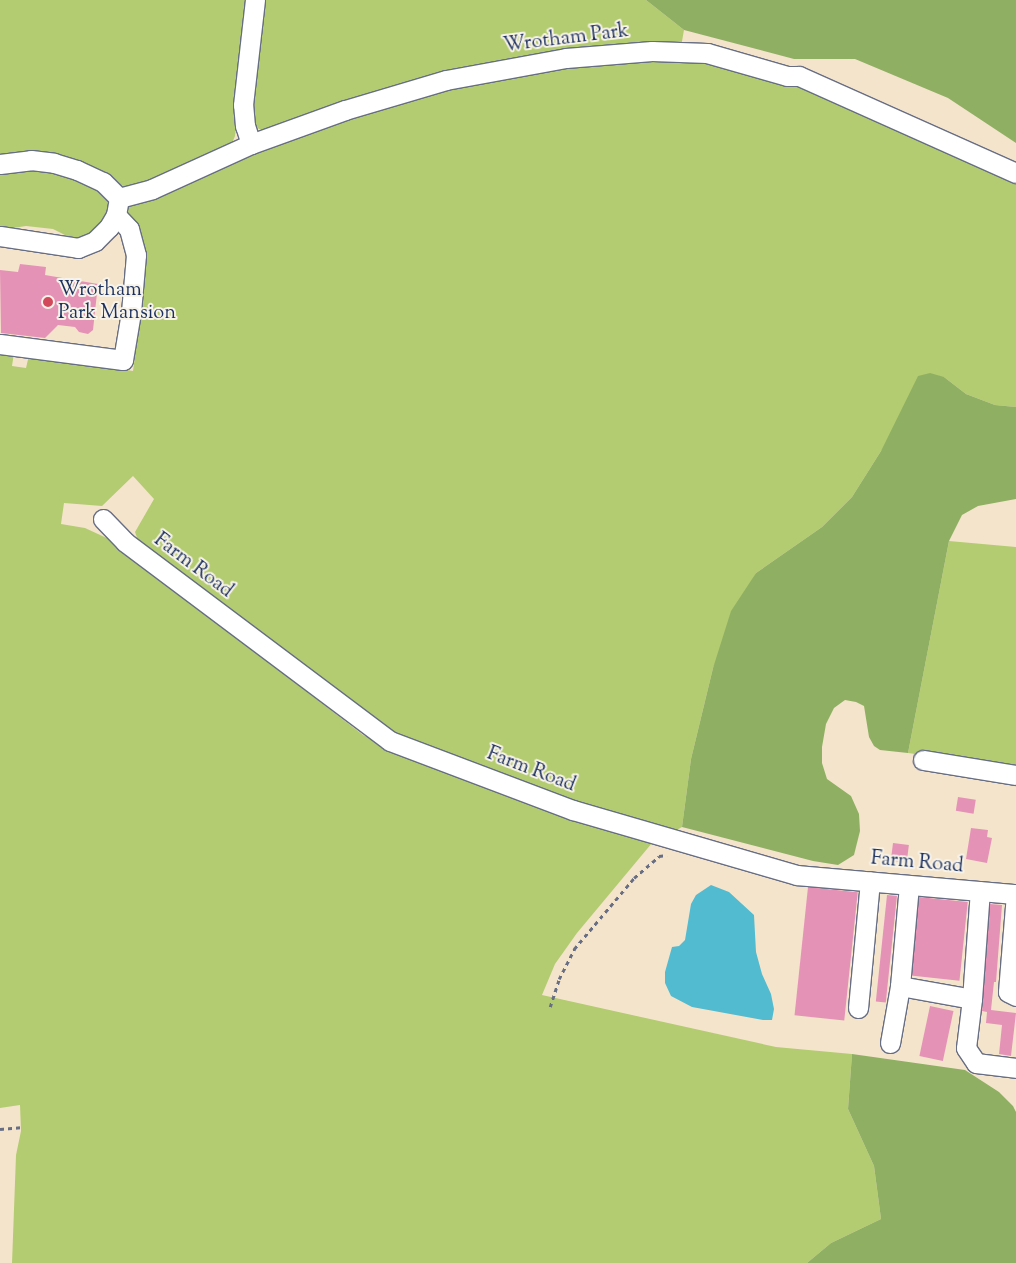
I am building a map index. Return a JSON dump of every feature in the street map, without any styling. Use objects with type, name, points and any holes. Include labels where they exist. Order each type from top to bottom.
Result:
[{"type":"lane","points":[[251,144],[246,126],[244,105],[255,0]]},
{"type":"lane","name":"Wrotham Park","points":[[118,206],[251,144],[345,110],[446,80],[566,58],[652,51],[707,53],[788,76],[800,76],[1016,173]]},
{"type":"lane","points":[[0,164],[31,160],[54,163],[77,170],[103,182],[118,206],[129,229],[136,255],[131,312],[123,360],[0,344]]},
{"type":"lane","points":[[0,236],[78,248],[95,241],[109,227],[118,206]]},
{"type":"lane","name":"Farm Road","points":[[103,519],[124,542],[390,741],[582,813],[797,875],[1016,894]]},
{"type":"lane","points":[[923,760],[1016,775]]},
{"type":"lane","points":[[858,1008],[870,882]]},
{"type":"lane","points":[[890,1043],[900,986],[909,885]]},
{"type":"lane","points":[[980,891],[972,999],[966,1048],[976,1062],[1016,1068]]},
{"type":"lane","points":[[1016,894],[1008,992],[1016,996]]},
{"type":"lane","points":[[900,986],[972,999]]},
{"type":"path","points":[[550,1007],[565,965],[596,921],[648,864],[659,856],[676,854]]},
{"type":"path","points":[[0,1129],[24,1126]]},
{"type":"green space","points":[[0,0],[251,0],[235,136],[231,146],[133,188],[0,158]]},
{"type":"green space","points":[[261,0],[646,0],[684,30],[681,47],[616,47],[268,132],[259,129],[251,122],[246,99]]},
{"type":"green space","points":[[646,0],[1016,0],[1016,143],[948,98],[855,59],[794,59],[684,30]]},
{"type":"green space","points":[[681,56],[793,83],[983,163],[987,171],[1001,178],[1016,178],[1016,407],[995,405],[966,394],[944,377],[881,451],[852,497],[822,527],[756,573],[713,668],[691,759],[682,827],[668,835],[585,808],[382,730],[139,543],[135,532],[154,499],[133,476],[102,506],[64,503],[61,524],[85,528],[111,540],[363,735],[433,768],[556,815],[652,843],[577,933],[555,964],[542,995],[776,1047],[852,1054],[848,1109],[874,1166],[881,1219],[831,1243],[807,1263],[12,1263],[16,1155],[21,1131],[20,1105],[0,1108],[0,351],[14,353],[12,366],[26,368],[29,355],[133,371],[135,356],[127,354],[139,259],[125,206],[133,199],[249,150],[261,151],[317,131],[325,122],[409,93],[564,61]]},
{"type":"green space","points":[[42,166],[101,187],[109,204],[108,216],[102,228],[75,240],[53,229],[26,226],[0,230],[0,168]]},
{"type":"green space","points":[[930,373],[944,377],[966,394],[995,405],[1016,407],[1016,499],[978,506],[962,515],[949,541],[908,753],[880,750],[874,746],[869,737],[864,706],[856,702],[845,700],[834,708],[826,724],[822,747],[822,763],[827,779],[851,796],[859,814],[860,831],[854,855],[838,865],[813,861],[682,827],[691,759],[713,668],[731,611],[756,573],[822,527],[852,497],[881,451],[918,376]]},
{"type":"green space","points":[[949,541],[1016,547],[1016,768],[908,753]]},
{"type":"green space","points":[[852,1054],[965,1070],[999,1092],[1013,1106],[1016,1112],[1016,1263],[807,1263],[831,1243],[881,1219],[874,1166],[848,1109]]},
{"type":"water","points":[[711,885],[729,892],[754,915],[756,952],[762,974],[771,994],[774,1009],[772,1020],[692,1007],[671,996],[665,983],[665,972],[672,947],[679,946],[685,940],[691,904],[696,895]]},
{"type":"building","name":"Wrotham Park Mansion","points":[[20,264],[46,267],[45,275],[98,284],[93,330],[88,334],[79,332],[75,327],[58,325],[45,338],[1,333],[0,270],[18,272]]},
{"type":"building","points":[[958,797],[976,800],[974,814],[956,811]]},
{"type":"building","points":[[971,828],[988,830],[987,837],[992,838],[987,863],[966,859]]},
{"type":"building","points":[[893,843],[909,845],[907,863],[891,861]]},
{"type":"building","points":[[808,887],[858,892],[844,1021],[795,1015]]},
{"type":"building","points":[[887,895],[897,896],[886,1002],[876,1001]]},
{"type":"building","points":[[919,897],[968,902],[959,981],[911,976]]},
{"type":"building","points":[[990,904],[1002,905],[996,982],[994,982],[991,1010],[1016,1013],[1011,1056],[999,1054],[1002,1025],[986,1023],[987,1012],[982,1011]]},
{"type":"building","points":[[930,1006],[953,1011],[943,1061],[919,1056]]},
{"type":"place","name":"Wrotham Park Mansion","points":[[48,302]]}]
